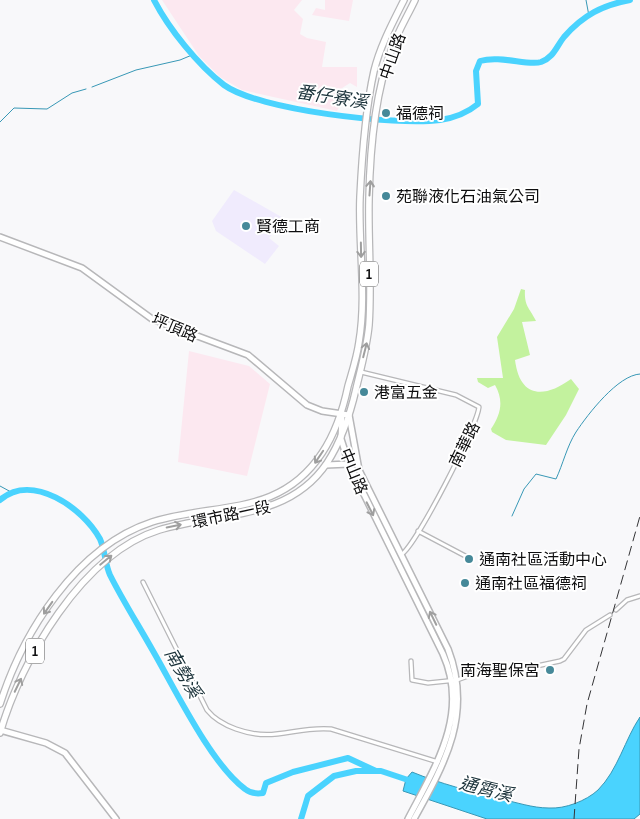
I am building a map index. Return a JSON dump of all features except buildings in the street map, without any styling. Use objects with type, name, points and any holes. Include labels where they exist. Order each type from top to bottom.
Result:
[{"type":"main road","name":"中山路","points":[[342,414],[359,342],[360,199],[374,69],[387,34],[404,0]]},
{"type":"main road","name":"中山路","points":[[349,415],[360,372],[369,322],[369,198],[377,113],[383,76],[391,50],[414,0]]},
{"type":"main road","name":"環市路一段","points":[[0,704],[14,668],[32,634],[57,596],[79,570],[97,554],[123,536],[151,522],[256,503],[281,492],[294,484],[314,465],[328,444],[342,414]]},
{"type":"main road","name":"環市路一段","points":[[0,731],[13,695],[41,638],[85,580],[100,565],[138,537],[174,526],[249,513],[277,504],[296,494],[326,465],[341,439],[349,415]]},
{"type":"street","name":"坪頂路","points":[[0,236],[82,268],[152,319],[248,355],[307,405],[349,415]]},
{"type":"street","name":"南華路","points":[[360,372],[456,394],[479,407],[463,448],[418,531],[401,555]]},
{"type":"street","name":"中山路","points":[[342,414],[341,439],[349,464],[454,680]]},
{"type":"street","name":"中山路","points":[[349,415],[359,470],[448,649],[454,680],[454,698],[449,734],[441,762]]},
{"type":"street","points":[[326,465],[349,464]]},
{"type":"street","points":[[418,531],[471,559]]},
{"type":"street","points":[[394,557],[401,555]]},
{"type":"street","points":[[144,582],[207,710],[216,719],[257,735],[282,735],[313,729],[331,729],[441,762]]},
{"type":"street","points":[[616,610],[627,600],[640,596]]},
{"type":"street","points":[[411,660],[412,680],[428,683],[454,680],[485,670],[532,667],[564,660],[586,630],[610,615]]},
{"type":"street","points":[[0,731],[46,743],[65,753],[116,819]]},
{"type":"street","points":[[408,819],[441,762]]},
{"type":"street","points":[[414,819],[441,762]]},
{"type":"shaded area","points":[[162,0],[302,0],[294,10],[303,19],[300,34],[307,38],[326,42],[322,67],[357,67],[357,87],[350,83],[336,92],[342,101],[337,111],[242,90],[220,77],[199,56]]},
{"type":"shaded area","points":[[325,0],[353,0],[349,21],[312,15],[316,8],[325,10]]},
{"type":"shaded area","name":"賢德工商","points":[[234,190],[285,219],[269,238],[279,246],[265,264],[216,231],[212,221]]},
{"type":"shaded area","points":[[189,351],[249,366],[270,384],[247,476],[178,462]]},
{"type":"green space","points":[[521,289],[525,290],[526,304],[536,321],[522,322],[530,355],[515,360],[522,382],[528,388],[543,392],[552,390],[571,379],[579,389],[566,415],[546,445],[506,440],[492,432],[491,429],[499,413],[500,397],[495,385],[488,388],[478,382],[477,378],[503,378],[497,337],[514,309]]},
{"type":"water","points":[[640,717],[640,814],[634,819],[487,819],[403,791],[406,779],[412,772],[456,787],[530,806],[555,808],[575,804],[588,798],[605,782]]},
{"type":"waterway","name":"番仔寮溪","points":[[154,0],[168,23],[194,57],[224,85],[241,94],[296,109],[392,121],[440,120],[465,112],[478,104],[476,71],[480,61],[496,59],[529,63],[541,62],[552,55],[571,29],[586,17],[602,8],[630,0]]},
{"type":"waterway","points":[[586,0],[589,16]]},
{"type":"waterway","points":[[92,87],[136,70],[180,60],[192,55]]},
{"type":"waterway","points":[[0,122],[14,108],[47,109],[72,93],[86,89]]},
{"type":"waterway","points":[[512,516],[524,489],[536,474],[556,479],[573,437],[581,424],[604,397],[622,381],[640,374]]},
{"type":"waterway","points":[[0,486],[11,492]]},
{"type":"waterway","name":"南勢溪","points":[[0,500],[13,492],[27,490],[41,492],[56,497],[82,516],[92,527],[100,539],[108,571],[115,585],[194,725],[219,762],[245,789],[254,793],[263,793],[266,783],[293,772],[348,758],[376,771]]},
{"type":"waterway","points":[[301,819],[308,796],[334,776],[356,771],[381,771],[414,782]]},
{"type":"railway","points":[[574,819],[579,749],[587,704],[640,516]]},
{"type":"place","name":"福德祠","points":[[386,113]]},
{"type":"place","name":"苑聯液化石油氣公司","points":[[386,196]]},
{"type":"place","name":"賢德工商","points":[[246,226]]},
{"type":"place","name":"港富五金","points":[[364,392]]},
{"type":"place","name":"通南社區活動中心","points":[[469,559]]},
{"type":"place","name":"通南社區福德祠","points":[[465,583]]},
{"type":"place","name":"南海聖保宮","points":[[550,670]]},
{"type":"water label","name":"通霄溪","points":[[486,789]]}]
